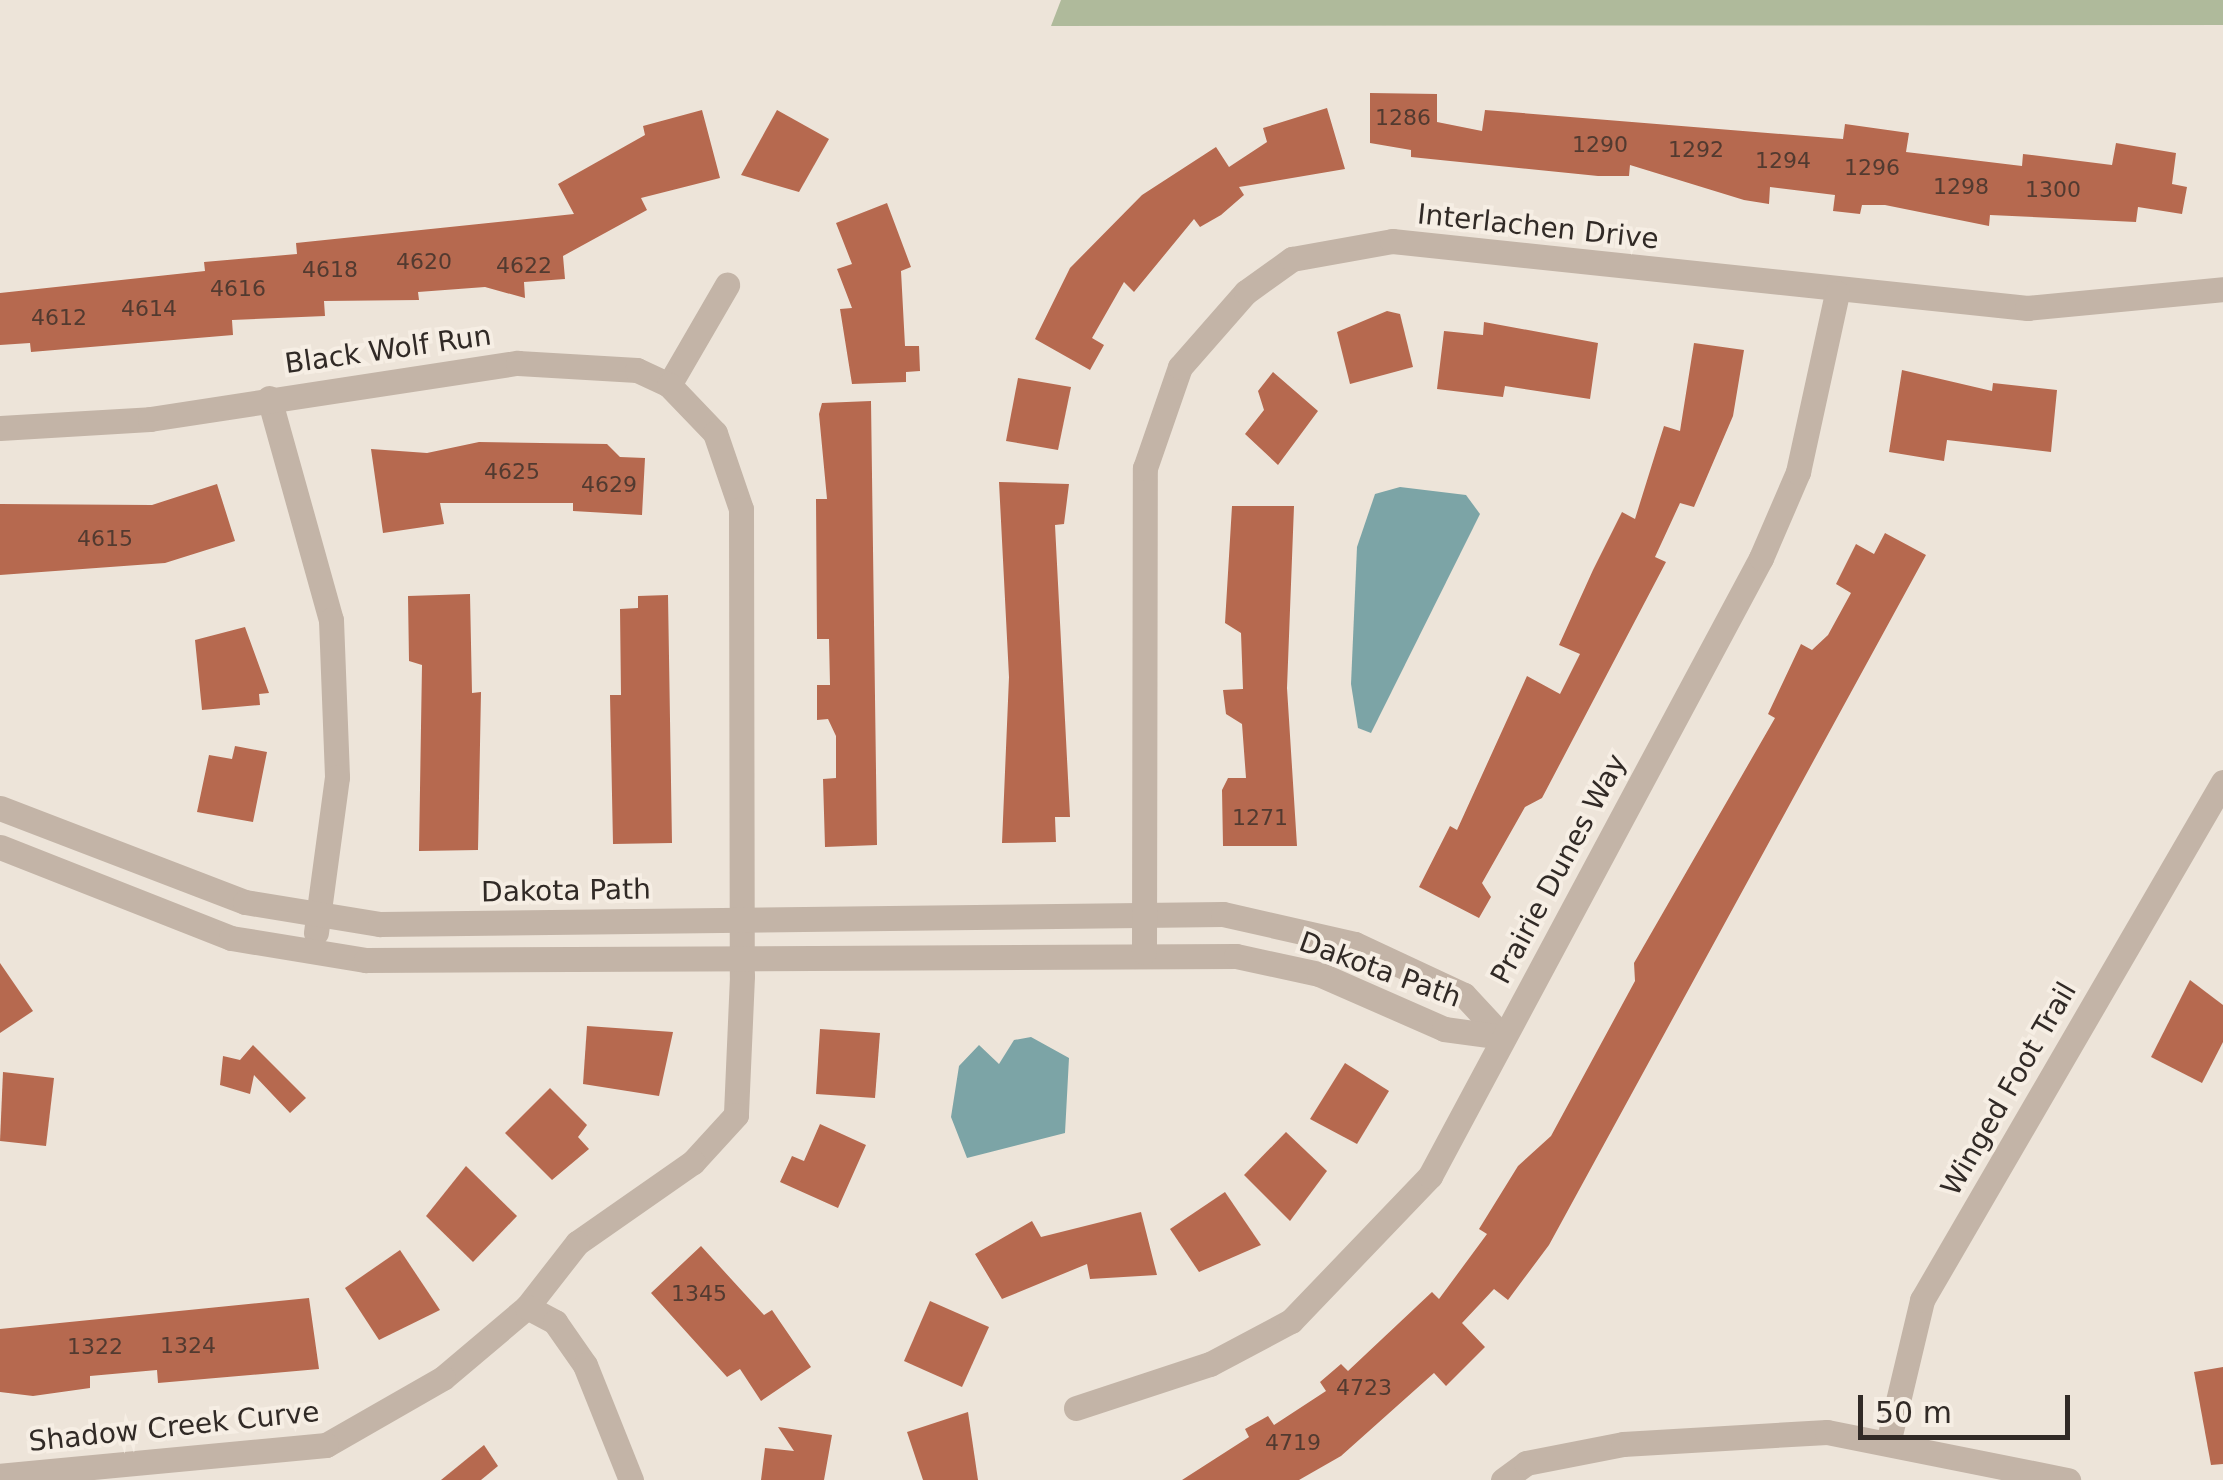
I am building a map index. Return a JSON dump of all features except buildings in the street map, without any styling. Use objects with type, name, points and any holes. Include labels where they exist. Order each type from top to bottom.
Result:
[{"type":"street","name":"Interlachen Drive","points":[[1144,952],[1145,468],[1180,367],[1246,292],[1292,259],[1392,241],[1837,293],[2028,308],[2223,289]]},
{"type":"street","points":[[669,385],[727,286]]},
{"type":"street","name":"Prairie Dunes Way","points":[[1076,1408],[1210,1364],[1291,1321],[1430,1176],[1760,558],[1798,472],[1837,293]]},
{"type":"street","name":"Black Wolf Run","points":[[0,428],[150,419],[518,363],[637,370],[669,385],[715,433],[740,509],[741,957]]},
{"type":"street","points":[[270,398],[330,620],[337,777],[314,952]]},
{"type":"street","name":"Winged Foot Trail","points":[[1888,1443],[1922,1300],[2223,782]]},
{"type":"street","name":"Dakota Path","points":[[0,808],[204,888],[319,918],[1223,914],[1355,944],[1464,995],[1503,1037]]},
{"type":"street","name":"Dakota Path","points":[[0,847],[231,938],[366,960],[1144,952],[1236,956],[1320,974],[1444,1028],[1503,1037]]},
{"type":"street","name":"Shadow Creek Curve","points":[[0,1476],[326,1445],[444,1378],[527,1307],[577,1242],[693,1162],[736,1115],[741,957]]},
{"type":"street","points":[[527,1307],[555,1322],[585,1365],[631,1480]]},
{"type":"street","points":[[1503,1480],[1526,1463],[1722,1432],[1827,1432],[2068,1480]]},
{"type":"green space","points":[[1061,0],[2223,0],[2223,25],[1051,26]]},
{"type":"water","points":[[1400,487],[1466,495],[1480,514],[1371,733],[1358,728],[1351,684],[1357,547],[1375,494]]},
{"type":"water","points":[[1031,1037],[1069,1058],[1065,1133],[967,1158],[951,1117],[959,1066],[979,1045],[999,1064],[1014,1040]]}]
